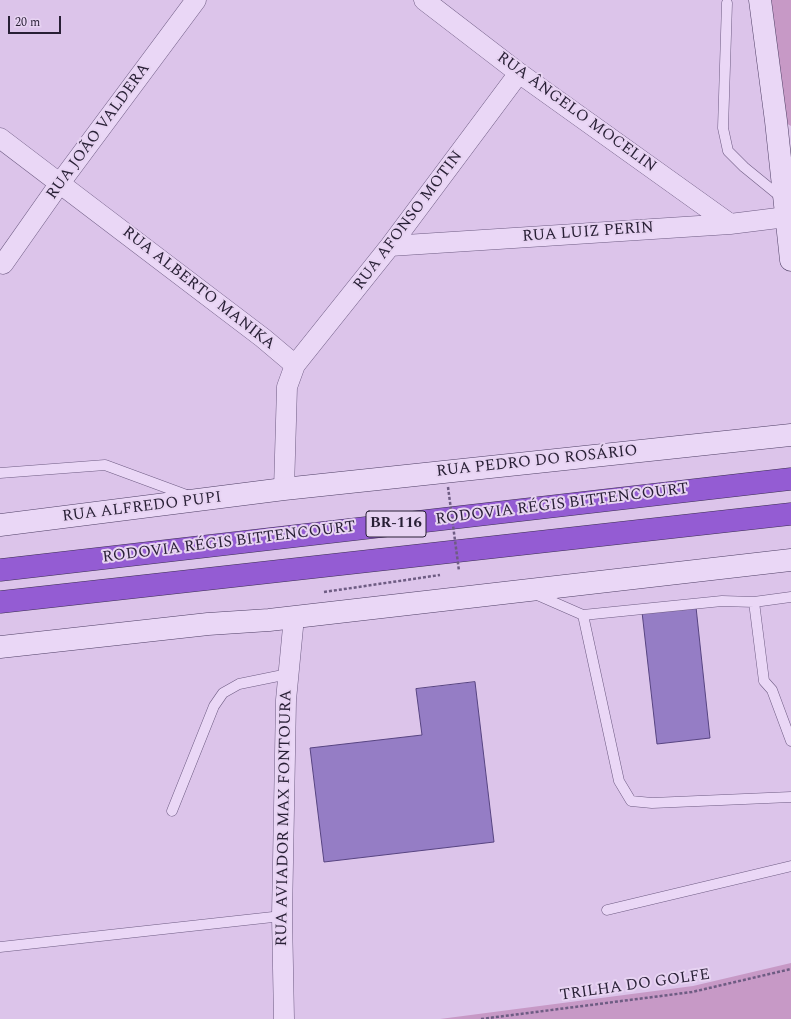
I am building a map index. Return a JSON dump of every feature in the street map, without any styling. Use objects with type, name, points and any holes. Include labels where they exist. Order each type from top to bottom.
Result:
[{"type":"highway","name":"RODOVIA RÉGIS BITTENCOURT","points":[[0,570],[791,479]]},
{"type":"highway","name":"RODOVIA RÉGIS BITTENCOURT","points":[[0,602],[791,514]]},
{"type":"street","name":"RUA JOÃO VALDERA","points":[[3,264],[60,183],[196,0]]},
{"type":"street","name":"RUA ÂNGELO MOCELIN","points":[[424,0],[519,73],[730,224]]},
{"type":"street","points":[[760,0],[791,260]]},
{"type":"street","name":"RUA AFONSO MOTIN","points":[[295,365],[390,246],[519,73]]},
{"type":"street","name":"RUA ALBERTO MANIKA","points":[[0,138],[263,338],[295,365]]},
{"type":"street","name":"RUA LUIZ PERIN","points":[[390,246],[730,224],[785,209]]},
{"type":"street","points":[[284,489],[287,387],[295,365]]},
{"type":"street","name":"RUA PEDRO DO ROSÁRIO","points":[[284,489],[791,435]]},
{"type":"street","name":"RUA ALFREDO PUPI","points":[[0,525],[202,501],[284,489]]},
{"type":"street","points":[[0,647],[208,624],[294,617],[791,560]]},
{"type":"street","name":"RUA AVIADOR MAX FONTOURA","points":[[284,1019],[282,916],[288,674],[294,617]]},
{"type":"lane","points":[[727,4],[722,128],[728,151],[785,209]]},
{"type":"lane","points":[[0,473],[105,465],[202,501]]},
{"type":"lane","points":[[528,590],[583,615],[722,601],[754,602],[791,597]]},
{"type":"lane","points":[[754,602],[764,681],[772,690],[791,741]]},
{"type":"lane","points":[[583,615],[620,781],[631,801],[652,803],[791,797]]},
{"type":"lane","points":[[172,811],[214,706],[222,694],[239,684],[288,674]]},
{"type":"lane","points":[[607,910],[791,866]]},
{"type":"lane","points":[[0,946],[282,916]]},
{"type":"path","points":[[448,488],[459,571],[451,573]]},
{"type":"path","points":[[318,593],[444,574]]},
{"type":"path","name":"TRILHA DO GOLFE","points":[[481,1019],[692,992],[791,969]]},
{"type":"shaded area","points":[[753,0],[791,0],[791,126],[771,110],[763,91],[757,65]]},
{"type":"shaded area","points":[[791,963],[791,1019],[440,1019],[693,986]]},
{"type":"building","points":[[696,607],[710,738],[657,744],[642,612]]},
{"type":"building","points":[[475,682],[494,842],[324,862],[310,748],[422,735],[416,689]]}]
